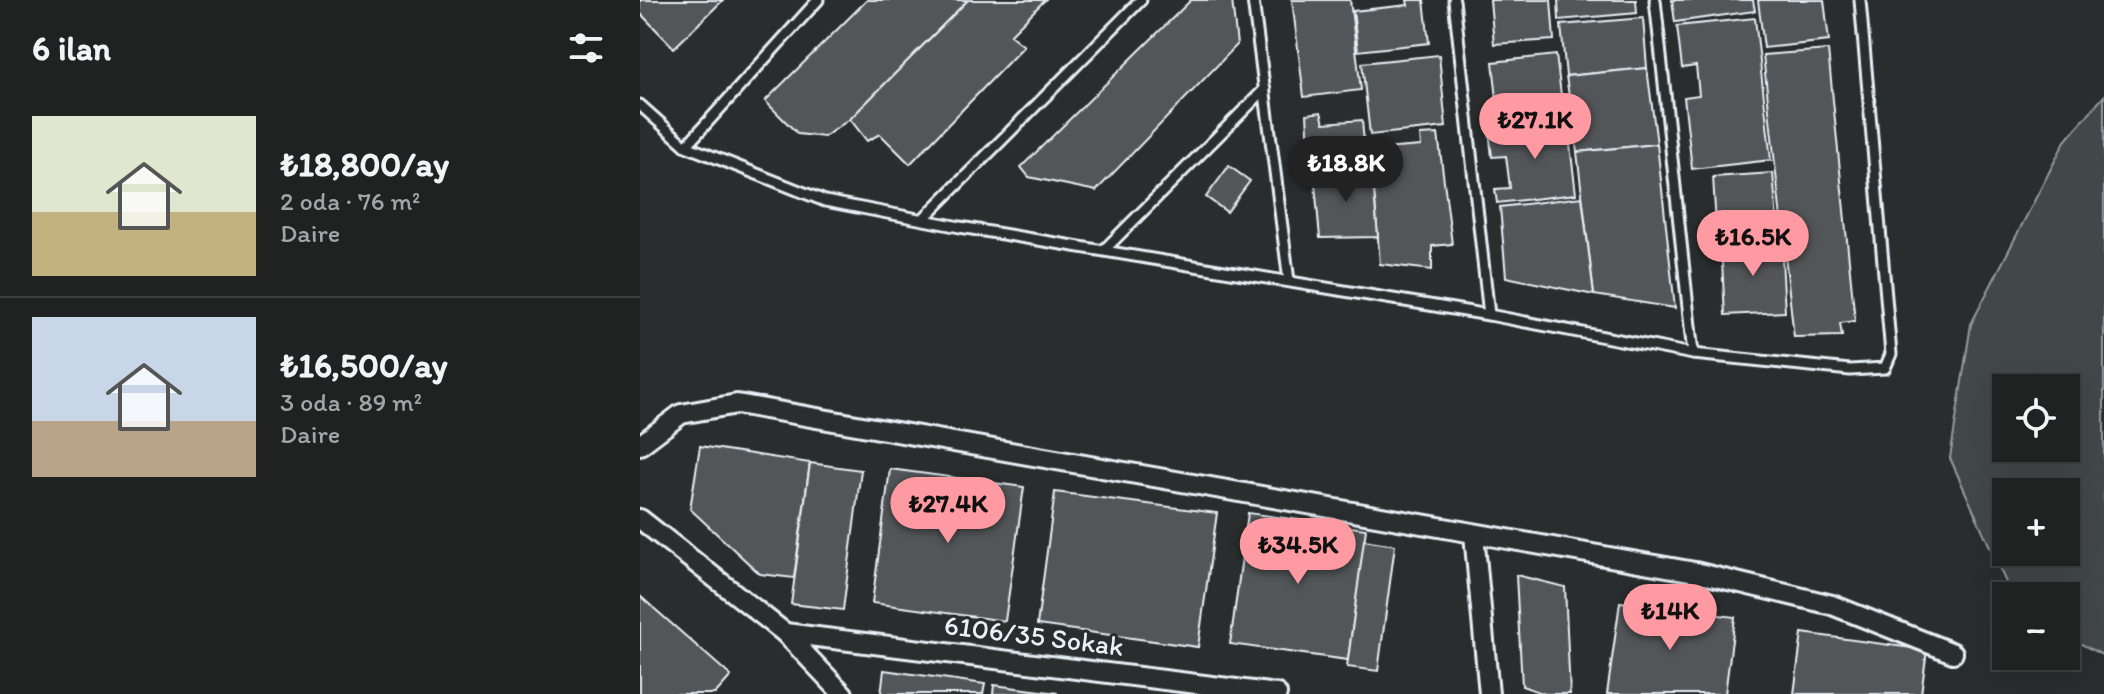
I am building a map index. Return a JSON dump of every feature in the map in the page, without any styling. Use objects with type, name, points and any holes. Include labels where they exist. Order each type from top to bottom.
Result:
[{"type":"street","points":[[640,445],[681,414],[737,404],[1695,572],[1832,605],[1953,653]]},
{"type":"street","points":[[640,519],[785,633],[843,694]]},
{"type":"street","points":[[1474,534],[1489,694]]},
{"type":"street","name":"6106/35 Sokak","points":[[785,633],[1277,694]]},
{"type":"lane","points":[[686,146],[818,0]]},
{"type":"lane","points":[[923,219],[1141,0]]},
{"type":"lane","points":[[1253,0],[1289,281]]},
{"type":"lane","points":[[1454,0],[1489,315]]},
{"type":"lane","points":[[1655,0],[1693,354]]},
{"type":"lane","points":[[640,105],[686,146],[825,201],[1489,315],[1693,354],[1850,370],[1885,368],[1891,354],[1860,0]]},
{"type":"lane","points":[[1104,250],[1265,89]]},
{"type":"shaded area","points":[[2104,96],[2104,656],[2080,643],[2080,582],[2006,582],[1999,566],[2080,566],[2080,478],[1992,478],[1992,551],[1950,458],[1971,324],[2065,141]]},
{"type":"building","points":[[640,0],[723,0],[674,48],[640,13]]},
{"type":"building","points":[[867,0],[968,0],[850,119],[824,137],[798,134],[765,101]]},
{"type":"building","points":[[968,0],[1045,0],[1010,35],[1024,46],[910,164],[880,134],[867,141],[850,119]]},
{"type":"building","points":[[1191,0],[1232,0],[1237,45],[1096,191],[1029,177],[1021,167]]},
{"type":"building","points":[[1292,0],[1350,0],[1361,90],[1304,97]]},
{"type":"building","points":[[1407,0],[1424,0],[1429,43],[1358,51],[1353,11],[1408,5]]},
{"type":"building","points":[[1490,0],[1551,0],[1554,40],[1494,44]]},
{"type":"building","points":[[1558,0],[1636,0],[1637,13],[1559,20]]},
{"type":"building","points":[[1672,0],[1753,0],[1755,11],[1675,22]]},
{"type":"building","points":[[1758,0],[1824,0],[1829,41],[1764,48]]},
{"type":"building","points":[[1643,18],[1647,68],[1566,76],[1561,25]]},
{"type":"building","points":[[1755,18],[1771,160],[1692,169],[1684,97],[1699,95],[1696,66],[1682,68],[1677,26]]},
{"type":"building","points":[[1828,50],[1855,321],[1840,323],[1842,336],[1794,337],[1763,55]]},
{"type":"building","points":[[1439,55],[1446,127],[1370,135],[1362,63]]},
{"type":"building","points":[[1556,55],[1563,111],[1499,118],[1493,62]]},
{"type":"building","points":[[1647,68],[1657,144],[1577,152],[1566,76]]},
{"type":"building","points":[[1321,112],[1324,123],[1362,120],[1365,157],[1329,157],[1328,163],[1310,165],[1307,114]]},
{"type":"building","points":[[1567,120],[1576,194],[1497,203],[1495,189],[1510,188],[1506,156],[1492,157],[1489,130]]},
{"type":"building","points":[[1438,134],[1452,244],[1432,246],[1432,270],[1380,264],[1371,150],[1421,146],[1420,135]]},
{"type":"building","points":[[1657,144],[1675,308],[1594,295],[1577,152]]},
{"type":"building","points":[[1229,166],[1250,181],[1227,212],[1206,197]]},
{"type":"building","points":[[1372,169],[1378,237],[1320,238],[1314,173]]},
{"type":"building","points":[[1773,173],[1777,221],[1716,226],[1713,177]]},
{"type":"building","points":[[1582,197],[1594,295],[1506,277],[1500,207]]},
{"type":"building","points":[[1781,240],[1785,312],[1725,315],[1721,244]]},
{"type":"building","points":[[700,446],[810,463],[794,578],[760,574],[690,509]]},
{"type":"building","points":[[810,463],[861,470],[843,610],[791,604]]},
{"type":"building","points":[[890,469],[1024,487],[1005,621],[872,603]]},
{"type":"building","points":[[1055,492],[1217,513],[1198,647],[1037,625]]},
{"type":"building","points":[[1248,513],[1366,529],[1348,660],[1230,644]]},
{"type":"building","points":[[1364,540],[1395,545],[1378,671],[1347,667]]},
{"type":"building","points":[[1516,575],[1565,587],[1570,694],[1545,694],[1522,686]]},
{"type":"building","points":[[640,596],[731,676],[715,694],[640,694]]},
{"type":"building","points":[[1620,602],[1735,617],[1725,694],[1607,694]]},
{"type":"building","points":[[1802,633],[1927,650],[1921,694],[1794,694]]},
{"type":"building","points":[[884,670],[985,684],[983,694],[881,694]]},
{"type":"building","points":[[994,685],[1057,693],[1057,694],[993,694]]}]
